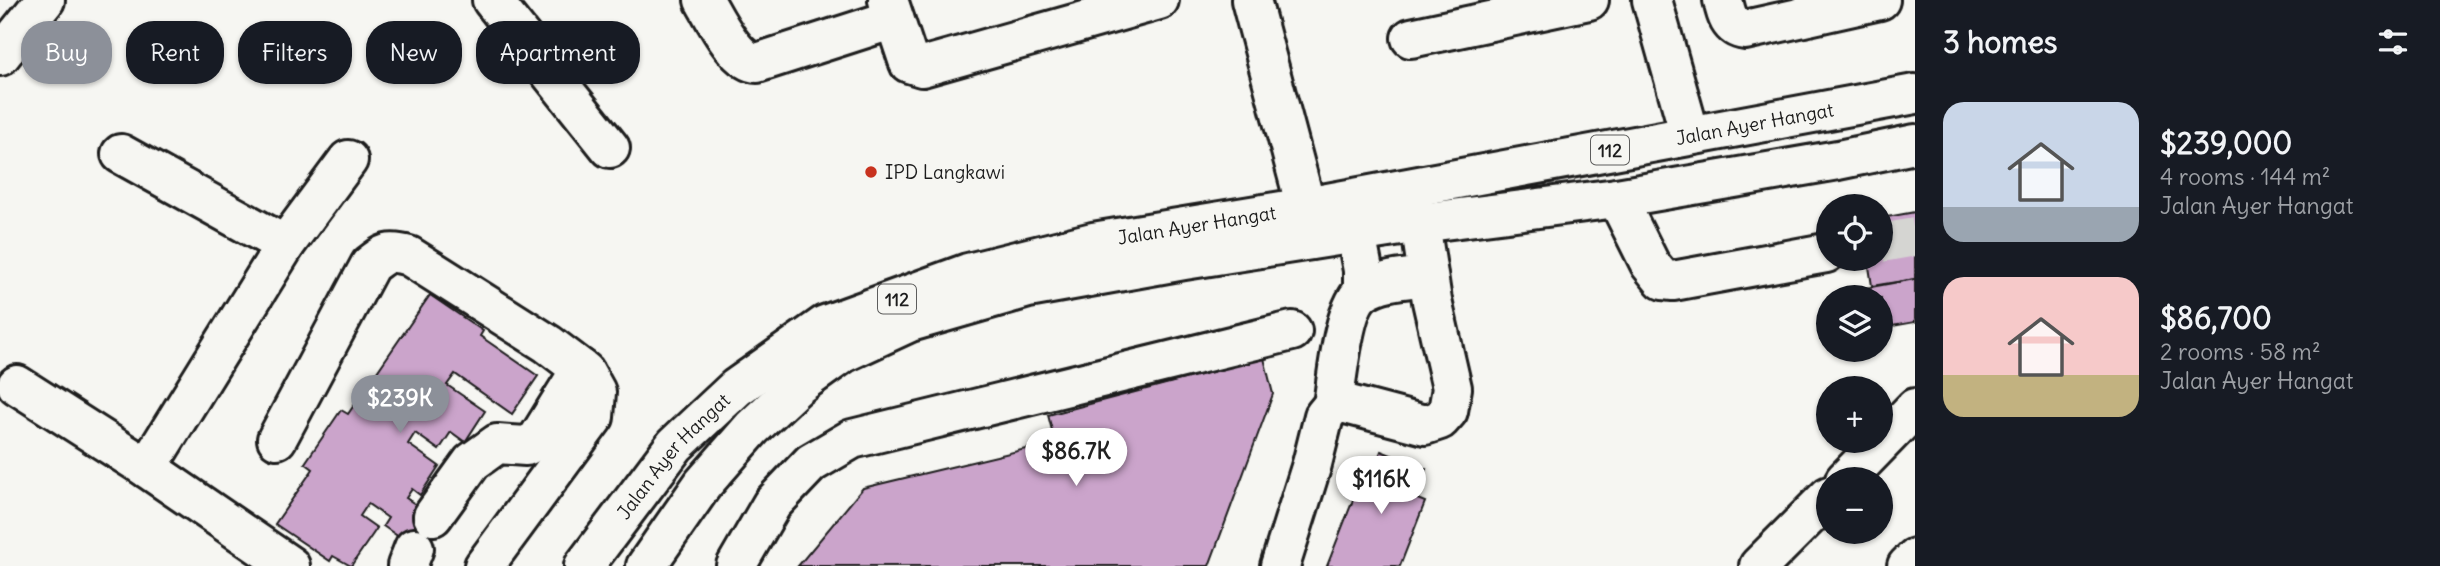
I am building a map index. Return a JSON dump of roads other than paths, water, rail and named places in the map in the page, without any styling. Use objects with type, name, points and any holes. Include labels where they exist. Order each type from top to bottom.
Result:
[{"type":"main road","points":[[0,56],[45,0]]},
{"type":"main road","points":[[492,0],[610,148]]},
{"type":"main road","points":[[704,0],[731,43],[743,59],[750,63],[757,63],[891,9],[909,63],[922,67],[1159,0]]},
{"type":"main road","points":[[1251,0],[1308,225]]},
{"type":"main road","points":[[1410,38],[1589,0]]},
{"type":"main road","points":[[1652,0],[1690,135]]},
{"type":"main road","points":[[1723,0],[1730,21],[1739,29],[1745,30],[1880,0]]},
{"type":"main road","name":"Jalan Ayer Hangat","points":[[646,566],[703,484],[752,428],[797,386],[843,353],[910,322],[1028,288],[1184,260],[1308,225],[1690,135],[1915,94]]},
{"type":"main road","name":"Jalan Ayer Hangat","points":[[584,566],[675,445],[736,388],[825,326],[968,273],[1093,242],[1308,225],[1356,234],[1420,223],[1617,198],[1915,144]]},
{"type":"main road","points":[[121,154],[285,246]]},
{"type":"main road","points":[[147,468],[285,246],[348,160]]},
{"type":"main road","points":[[1617,198],[1650,264],[1663,280],[1673,281],[1816,255]]},
{"type":"main road","points":[[1333,405],[1342,403],[1425,425],[1440,420],[1448,411],[1452,388],[1428,276],[1420,223]]},
{"type":"main road","points":[[1356,234],[1363,270],[1363,291]]},
{"type":"main road","points":[[277,439],[370,265],[385,254],[397,252],[409,256],[548,344],[581,369],[596,392],[594,417],[484,566]]},
{"type":"main road","points":[[1280,566],[1324,416],[1333,405],[1343,334],[1356,301],[1363,291],[1382,284],[1428,276]]},
{"type":"main road","points":[[736,566],[772,504],[811,464],[852,439],[1293,331]]},
{"type":"main road","points":[[418,543],[472,462],[497,444],[526,446],[537,440],[581,369]]},
{"type":"main road","points":[[17,385],[147,468],[290,566]]},
{"type":"main road","points":[[1858,467],[1915,408]]},
{"type":"main road","points":[[1759,566],[1816,509]]},
{"type":"main road","points":[[1907,566],[1915,558]]},
{"type":"tunnel","points":[[1893,241],[1915,237]]},
{"type":"place","name":"IPD Langkawi","points":[[871,172]]}]
